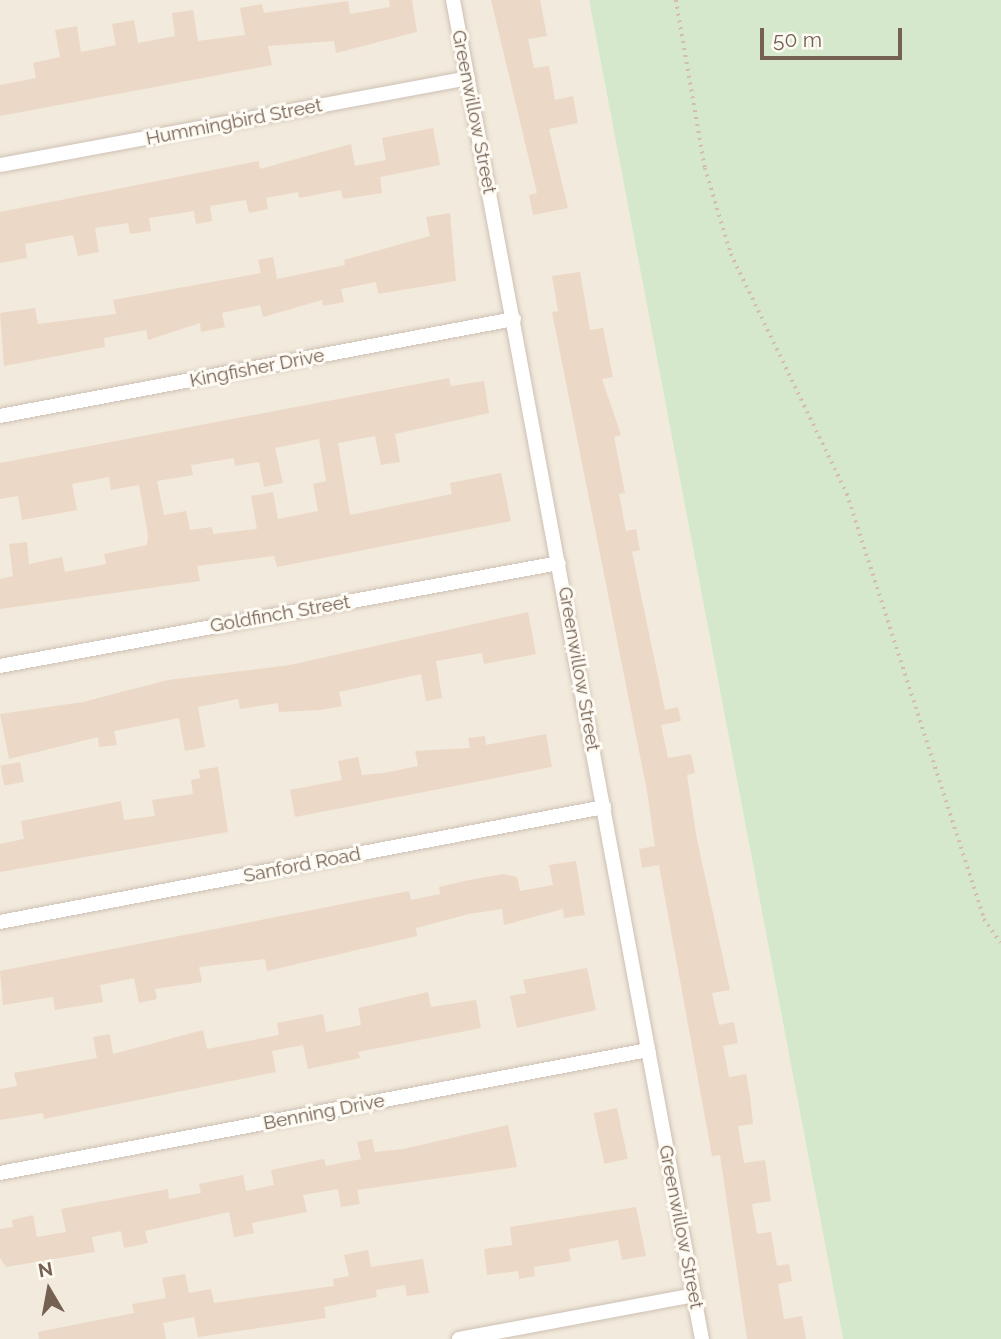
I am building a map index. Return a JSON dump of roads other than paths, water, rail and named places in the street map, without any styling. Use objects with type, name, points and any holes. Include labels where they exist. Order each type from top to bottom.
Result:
[{"type":"street","name":"Greenwillow Street","points":[[453,0],[702,1339]]},
{"type":"street","name":"Hummingbird Street","points":[[0,165],[468,78]]},
{"type":"street","name":"Kingfisher Drive","points":[[0,416],[514,319]]},
{"type":"street","name":"Goldfinch Street","points":[[0,666],[559,563]]},
{"type":"street","name":"Sanford Road","points":[[0,922],[604,807]]},
{"type":"street","name":"Benning Drive","points":[[0,1173],[648,1050]]},
{"type":"street","points":[[459,1339],[694,1295]]}]
